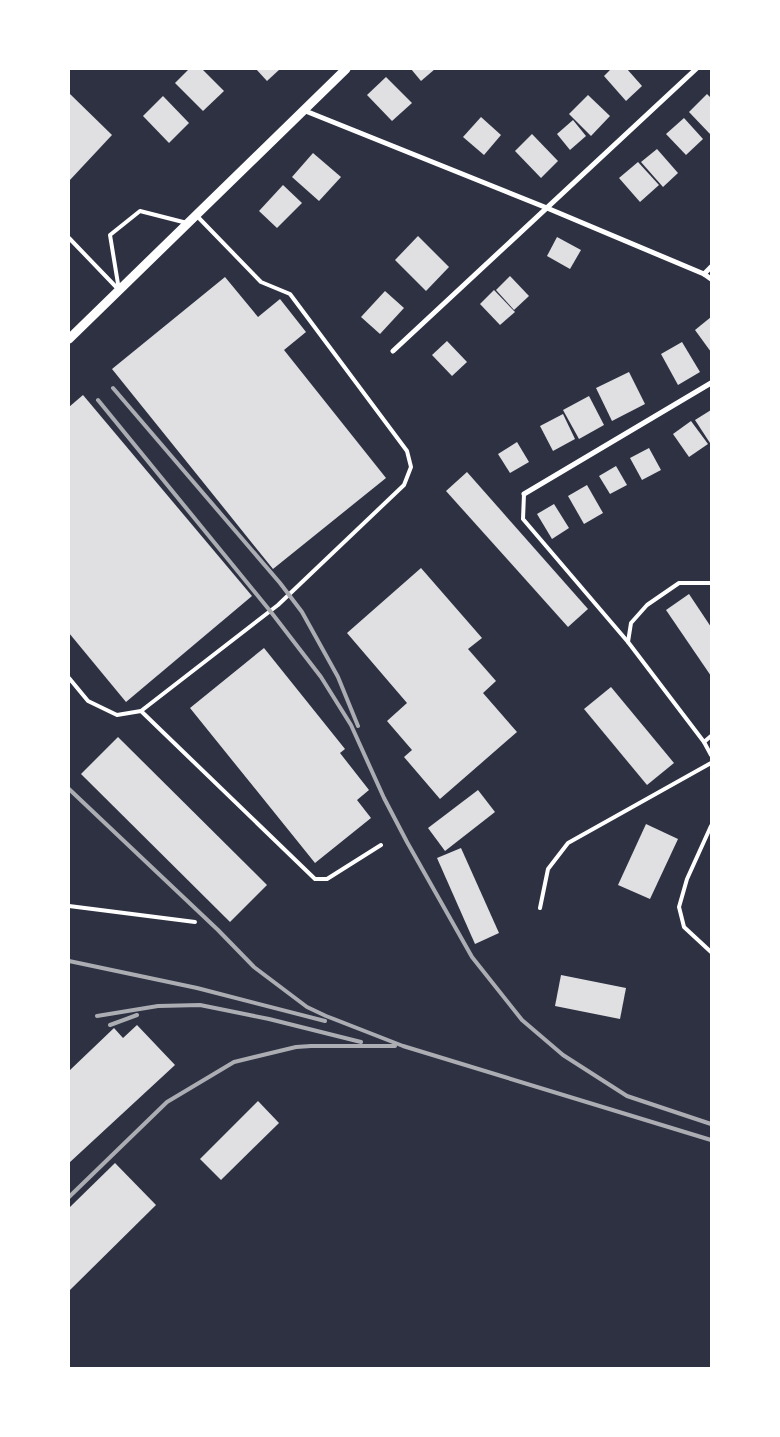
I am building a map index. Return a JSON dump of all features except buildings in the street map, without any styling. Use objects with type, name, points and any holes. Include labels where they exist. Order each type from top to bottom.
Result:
[{"type":"street","points":[[69,339],[346,69]]},
{"type":"street","points":[[393,351],[696,69]]},
{"type":"street","points":[[303,109],[547,208],[704,274],[711,279]]},
{"type":"street","points":[[704,274],[711,267]]},
{"type":"street","points":[[524,494],[711,383]]},
{"type":"lane","points":[[119,290],[110,235],[140,211],[187,223]]},
{"type":"lane","points":[[69,678],[88,701],[117,716],[142,712],[278,605],[404,485],[410,467],[407,451],[290,294],[261,282],[196,214]]},
{"type":"lane","points":[[69,238],[119,290]]},
{"type":"lane","points":[[524,494],[523,519],[628,642],[704,742],[711,755]]},
{"type":"lane","points":[[628,642],[630,623],[647,605],[679,583],[711,583]]},
{"type":"lane","points":[[142,712],[315,879],[327,879],[382,845]]},
{"type":"lane","points":[[704,742],[711,736]]},
{"type":"lane","points":[[540,908],[548,869],[568,844],[711,763]]},
{"type":"lane","points":[[711,826],[687,879],[679,907],[684,927],[711,952]]},
{"type":"lane","points":[[69,906],[195,922]]},
{"type":"railway","points":[[113,388],[280,583],[302,612],[338,677],[358,726]]},
{"type":"railway","points":[[98,400],[271,612],[321,677],[351,725],[384,798],[472,957],[522,1020],[563,1055],[627,1096],[711,1124]]},
{"type":"railway","points":[[69,789],[218,930],[254,967],[307,1007],[403,1046],[711,1140]]},
{"type":"railway","points":[[69,961],[197,988],[325,1021]]},
{"type":"railway","points":[[97,1016],[158,1006],[200,1005],[269,1019],[361,1042]]},
{"type":"railway","points":[[110,1025],[137,1015]]},
{"type":"railway","points":[[69,1197],[167,1102],[234,1062],[296,1047],[395,1046]]}]
